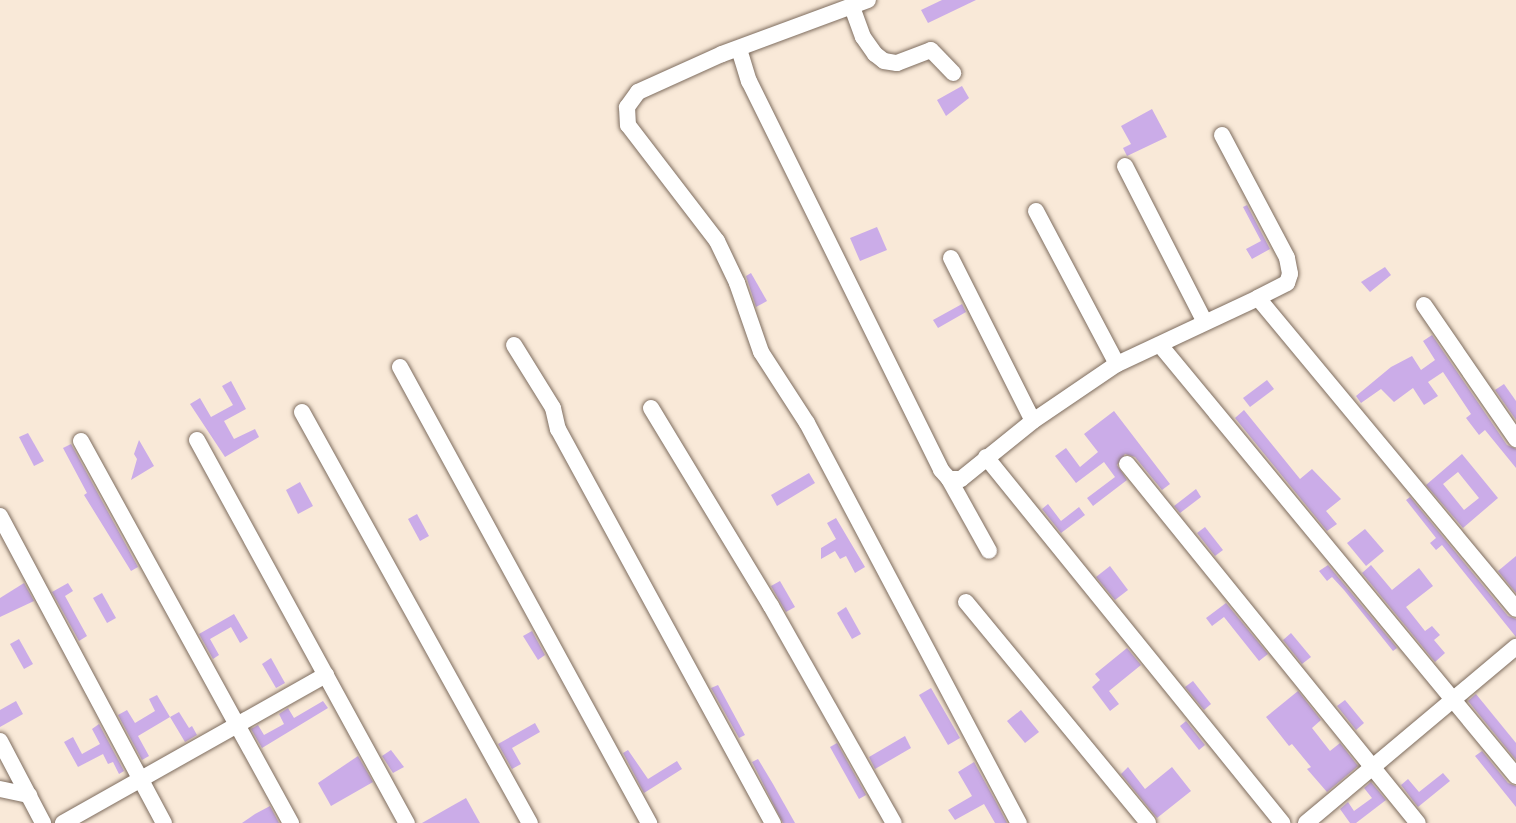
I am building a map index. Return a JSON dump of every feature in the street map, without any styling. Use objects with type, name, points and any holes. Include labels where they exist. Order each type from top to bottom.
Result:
[{"type":"street","points":[[868,0],[739,49],[638,92],[627,107],[628,125],[717,242],[737,283],[761,352],[807,423],[1019,823]]},
{"type":"street","points":[[852,7],[863,37],[874,54],[884,61],[897,63],[931,50],[953,73]]},
{"type":"street","points":[[739,49],[749,81],[941,470],[949,479],[989,551]]},
{"type":"street","points":[[949,479],[961,479],[1033,421],[1117,364],[1287,284],[1290,274],[1287,258],[1222,135]]},
{"type":"street","points":[[1125,166],[1205,322]]},
{"type":"street","points":[[1037,211],[1117,364]]},
{"type":"street","points":[[951,258],[1033,421]]},
{"type":"street","points":[[1258,298],[1516,609]]},
{"type":"street","points":[[1424,305],[1516,439]]},
{"type":"street","points":[[514,345],[553,408],[558,429],[567,446],[773,823]]},
{"type":"street","points":[[1160,345],[1516,776]]},
{"type":"street","points":[[400,367],[649,823]]},
{"type":"street","points":[[651,408],[771,606],[894,823]]},
{"type":"street","points":[[302,412],[530,823]]},
{"type":"street","points":[[197,440],[407,823]]},
{"type":"street","points":[[81,441],[291,823]]},
{"type":"street","points":[[986,457],[1282,823]]},
{"type":"street","points":[[1127,464],[1418,823]]},
{"type":"street","points":[[0,516],[164,823]]},
{"type":"street","points":[[966,602],[1148,823]]},
{"type":"street","points":[[1306,823],[1516,647]]},
{"type":"street","points":[[63,823],[326,675]]},
{"type":"street","points":[[0,741],[43,823]]},
{"type":"street","points":[[0,789],[29,795]]},
{"type":"building","points":[[942,0],[976,0],[928,23],[921,10]]},
{"type":"building","points":[[962,86],[969,98],[946,116],[937,100]]},
{"type":"building","points":[[1152,109],[1167,137],[1127,156],[1123,148],[1131,144],[1121,126]]},
{"type":"building","points":[[1247,205],[1270,249],[1252,259],[1246,249],[1261,241],[1243,207]]},
{"type":"building","points":[[877,227],[887,250],[860,261],[850,238]]},
{"type":"building","points":[[1385,267],[1391,275],[1370,292],[1361,282]]},
{"type":"building","points":[[751,273],[767,301],[756,307],[746,276]]},
{"type":"building","points":[[962,304],[966,312],[938,328],[933,320]]},
{"type":"building","points":[[1432,335],[1507,445],[1516,449],[1516,468],[1485,430],[1479,435],[1466,418],[1471,414],[1443,372],[1428,382],[1438,396],[1424,405],[1413,388],[1394,402],[1381,389],[1361,403],[1356,396],[1391,367],[1412,356],[1421,370],[1435,360],[1423,341]]},
{"type":"building","points":[[1267,380],[1274,389],[1250,407],[1243,398]]},
{"type":"building","points":[[231,381],[246,409],[224,421],[234,439],[255,429],[259,437],[225,457],[190,404],[200,398],[211,417],[233,405],[222,386]]},
{"type":"building","points":[[1504,384],[1516,401],[1516,420],[1495,390]]},
{"type":"building","points":[[1244,410],[1300,479],[1312,469],[1341,499],[1326,511],[1337,524],[1327,531],[1235,418]]},
{"type":"building","points":[[1114,411],[1170,484],[1162,490],[1135,457],[1125,454],[1117,465],[1127,480],[1093,506],[1087,498],[1115,477],[1104,462],[1076,483],[1055,456],[1066,448],[1080,467],[1098,452],[1084,434]]},
{"type":"building","points":[[28,433],[44,461],[34,466],[19,437]]},
{"type":"building","points":[[139,440],[154,466],[131,480],[137,459],[134,454]]},
{"type":"building","points":[[71,444],[138,567],[131,571],[84,495],[87,493],[63,448]]},
{"type":"building","points":[[1462,454],[1498,498],[1463,528],[1426,485]],"holes":[[[1458,472],[1479,498],[1464,510],[1443,484]]]},
{"type":"building","points":[[809,473],[815,483],[777,506],[771,495]]},
{"type":"building","points":[[300,482],[313,506],[298,514],[286,490]]},
{"type":"building","points":[[1196,489],[1201,497],[1180,513],[1174,506]]},
{"type":"building","points":[[1410,497],[1508,616],[1516,619],[1516,637],[1442,545],[1436,550],[1430,543],[1436,538],[1406,500]]},
{"type":"building","points":[[1048,504],[1061,521],[1079,507],[1085,515],[1061,533],[1042,509]]},
{"type":"building","points":[[417,514],[429,536],[420,541],[408,519]]},
{"type":"building","points":[[836,518],[865,567],[855,573],[846,556],[840,559],[835,551],[821,559],[821,548],[836,539],[827,523]]},
{"type":"building","points":[[1205,527],[1223,550],[1215,556],[1197,533]]},
{"type":"building","points":[[1365,529],[1384,551],[1366,566],[1347,543]]},
{"type":"building","points":[[1516,556],[1516,593],[1498,571]]},
{"type":"building","points":[[1328,565],[1397,648],[1393,651],[1332,577],[1327,581],[1319,571]]},
{"type":"building","points":[[1371,565],[1392,590],[1419,568],[1433,586],[1406,607],[1425,631],[1432,626],[1440,635],[1434,640],[1445,653],[1435,662],[1362,573]]},
{"type":"building","points":[[1110,566],[1128,590],[1115,600],[1096,577]]},
{"type":"building","points":[[780,581],[795,607],[786,612],[771,586]]},
{"type":"building","points":[[24,583],[34,601],[0,617],[0,598]]},
{"type":"building","points":[[68,583],[73,591],[65,596],[87,636],[79,641],[52,592]]},
{"type":"building","points":[[102,593],[116,618],[107,623],[93,598]]},
{"type":"building","points":[[1226,603],[1268,654],[1259,661],[1224,617],[1212,626],[1206,618]]},
{"type":"building","points":[[846,607],[861,634],[852,639],[837,613]]},
{"type":"building","points":[[234,614],[248,638],[240,643],[231,627],[210,639],[219,655],[213,659],[199,634]]},
{"type":"building","points":[[532,631],[545,655],[538,660],[523,636]]},
{"type":"building","points":[[1291,633],[1311,657],[1302,664],[1283,640]]},
{"type":"building","points":[[19,639],[33,664],[24,669],[10,644]]},
{"type":"building","points":[[1127,648],[1141,665],[1109,691],[1119,704],[1110,711],[1092,687],[1100,680],[1095,674]]},
{"type":"building","points":[[271,658],[285,683],[276,688],[262,664]]},
{"type":"building","points":[[1193,681],[1211,704],[1204,710],[1185,687]]},
{"type":"building","points":[[718,685],[745,735],[739,738],[711,688]]},
{"type":"building","points":[[931,688],[960,738],[948,745],[919,695]]},
{"type":"building","points":[[1298,691],[1321,720],[1312,728],[1330,751],[1340,743],[1358,766],[1327,792],[1307,769],[1311,767],[1292,744],[1289,746],[1266,717]]},
{"type":"building","points":[[1476,694],[1516,743],[1516,760],[1468,701]]},
{"type":"building","points":[[157,695],[170,717],[138,736],[149,756],[142,760],[118,715],[127,710],[135,723],[155,711],[149,699]]},
{"type":"building","points":[[1345,700],[1364,723],[1356,730],[1337,706]]},
{"type":"building","points":[[16,701],[23,714],[0,727],[0,710]]},
{"type":"building","points":[[323,701],[328,708],[262,748],[251,729],[258,725],[264,735],[284,724],[279,714],[288,708],[294,718]]},
{"type":"building","points":[[1021,710],[1039,732],[1025,743],[1007,721]]},
{"type":"building","points":[[179,712],[197,735],[185,742],[170,717]]},
{"type":"building","points":[[1186,721],[1205,745],[1199,750],[1180,726]]},
{"type":"building","points":[[535,723],[540,732],[512,748],[521,764],[512,769],[498,744]]},
{"type":"building","points":[[99,724],[124,771],[119,774],[113,762],[108,764],[103,754],[78,767],[64,742],[73,737],[82,754],[100,744],[92,729]]},
{"type":"building","points":[[905,736],[911,748],[875,769],[869,757]]},
{"type":"building","points":[[837,743],[866,795],[859,799],[830,747]]},
{"type":"building","points":[[391,750],[404,767],[393,773],[382,756]]},
{"type":"building","points":[[628,750],[648,779],[677,761],[682,769],[644,793],[623,753]]},
{"type":"building","points":[[1482,751],[1508,783],[1516,786],[1516,807],[1475,756]]},
{"type":"building","points":[[358,756],[373,782],[331,806],[318,783]]},
{"type":"building","points":[[758,759],[795,823],[783,823],[752,762]]},
{"type":"building","points":[[974,762],[1007,823],[995,823],[984,804],[955,820],[948,810],[972,796],[958,772]]},
{"type":"building","points":[[1128,767],[1145,789],[1172,767],[1191,791],[1157,818],[1121,774]]},
{"type":"building","points":[[1443,773],[1450,781],[1418,807],[1401,785],[1408,779],[1419,792]]},
{"type":"building","points":[[1371,782],[1386,800],[1356,823],[1350,823],[1340,809],[1348,802],[1354,811],[1372,798],[1364,788]]},
{"type":"building","points":[[466,798],[480,823],[422,823],[450,807]]},
{"type":"building","points":[[270,806],[279,823],[242,823],[255,814]]}]
